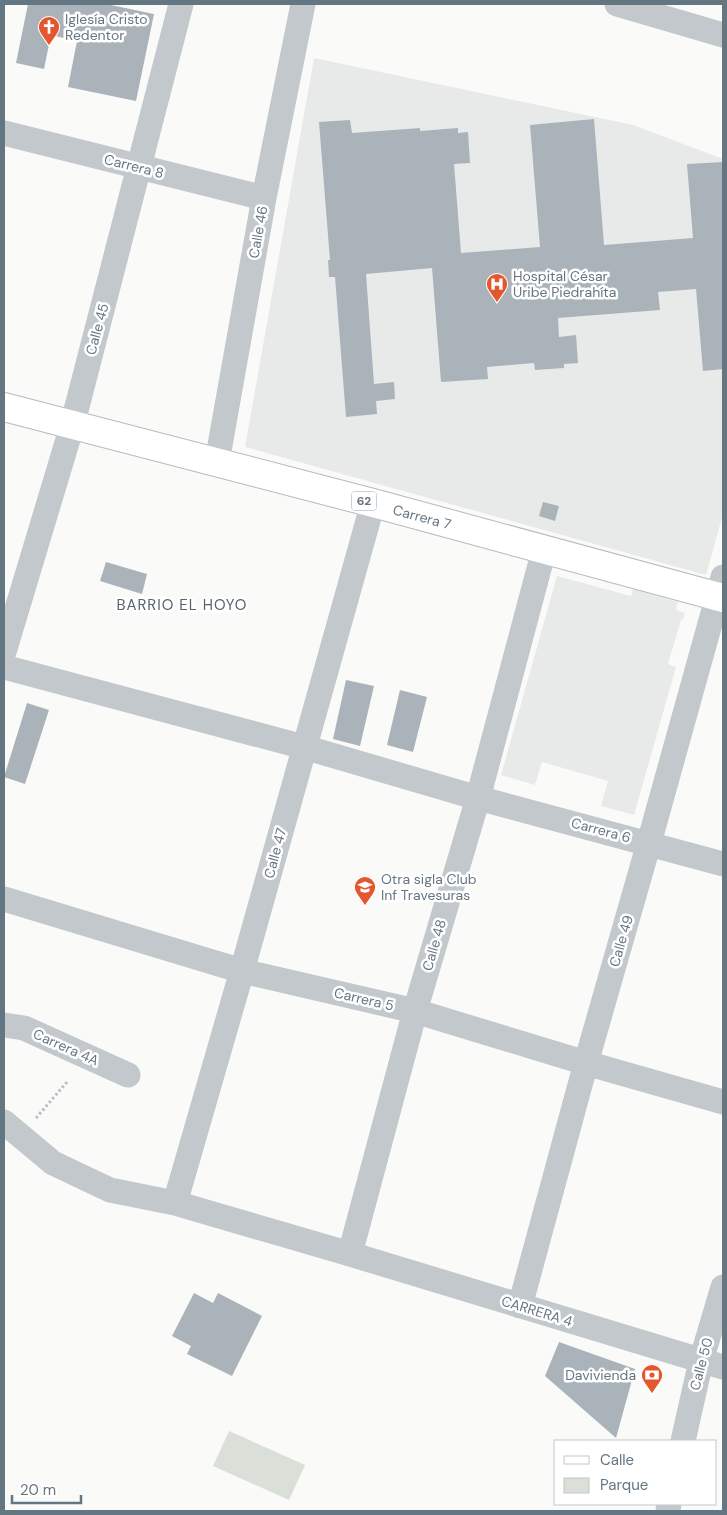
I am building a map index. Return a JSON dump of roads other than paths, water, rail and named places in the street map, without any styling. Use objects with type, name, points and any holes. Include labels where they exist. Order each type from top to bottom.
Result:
[{"type":"main road","name":"Carrera 7","points":[[4,407],[544,550],[721,591]]},
{"type":"street","name":"Calle 45","points":[[4,652],[72,426],[181,4]]},
{"type":"street","name":"Calle 46","points":[[217,462],[264,198],[303,4]]},
{"type":"street","points":[[617,4],[723,35]]},
{"type":"street","name":"Carrera 8","points":[[4,133],[264,198]]},
{"type":"street","name":"Calle 47","points":[[176,1203],[372,503]]},
{"type":"street","name":"Calle 48","points":[[350,1254],[415,1011],[478,798],[544,550]]},
{"type":"street","name":"Calle 49","points":[[520,1306],[586,1063],[721,591]]},
{"type":"street","name":"Carrera 6","points":[[4,667],[304,747],[478,798],[723,864]]},
{"type":"street","name":"Carrera 5","points":[[4,898],[242,971],[415,1011],[723,1102]]},
{"type":"street","name":"Carrera 4A","points":[[4,1025],[24,1028],[128,1075]]},
{"type":"street","name":"CARRERA 4","points":[[13,1128],[52,1162],[110,1190],[176,1203],[712,1364]]},
{"type":"street","name":"Calle 50","points":[[683,1440],[712,1364],[723,1287]]},
{"type":"place","name":"Iglesía Cristo Redentor","points":[[49,46]]},
{"type":"place","name":"Hospital César Uribe Piedrahíta","points":[[497,303]]},
{"type":"place","name":"Otra sigla Club Inf Travesuras","points":[[365,906]]},
{"type":"place","name":"Davivienda","points":[[652,1394]]},
{"type":"district","name":"BARRIO EL HOYO","points":[[182,605]]}]
